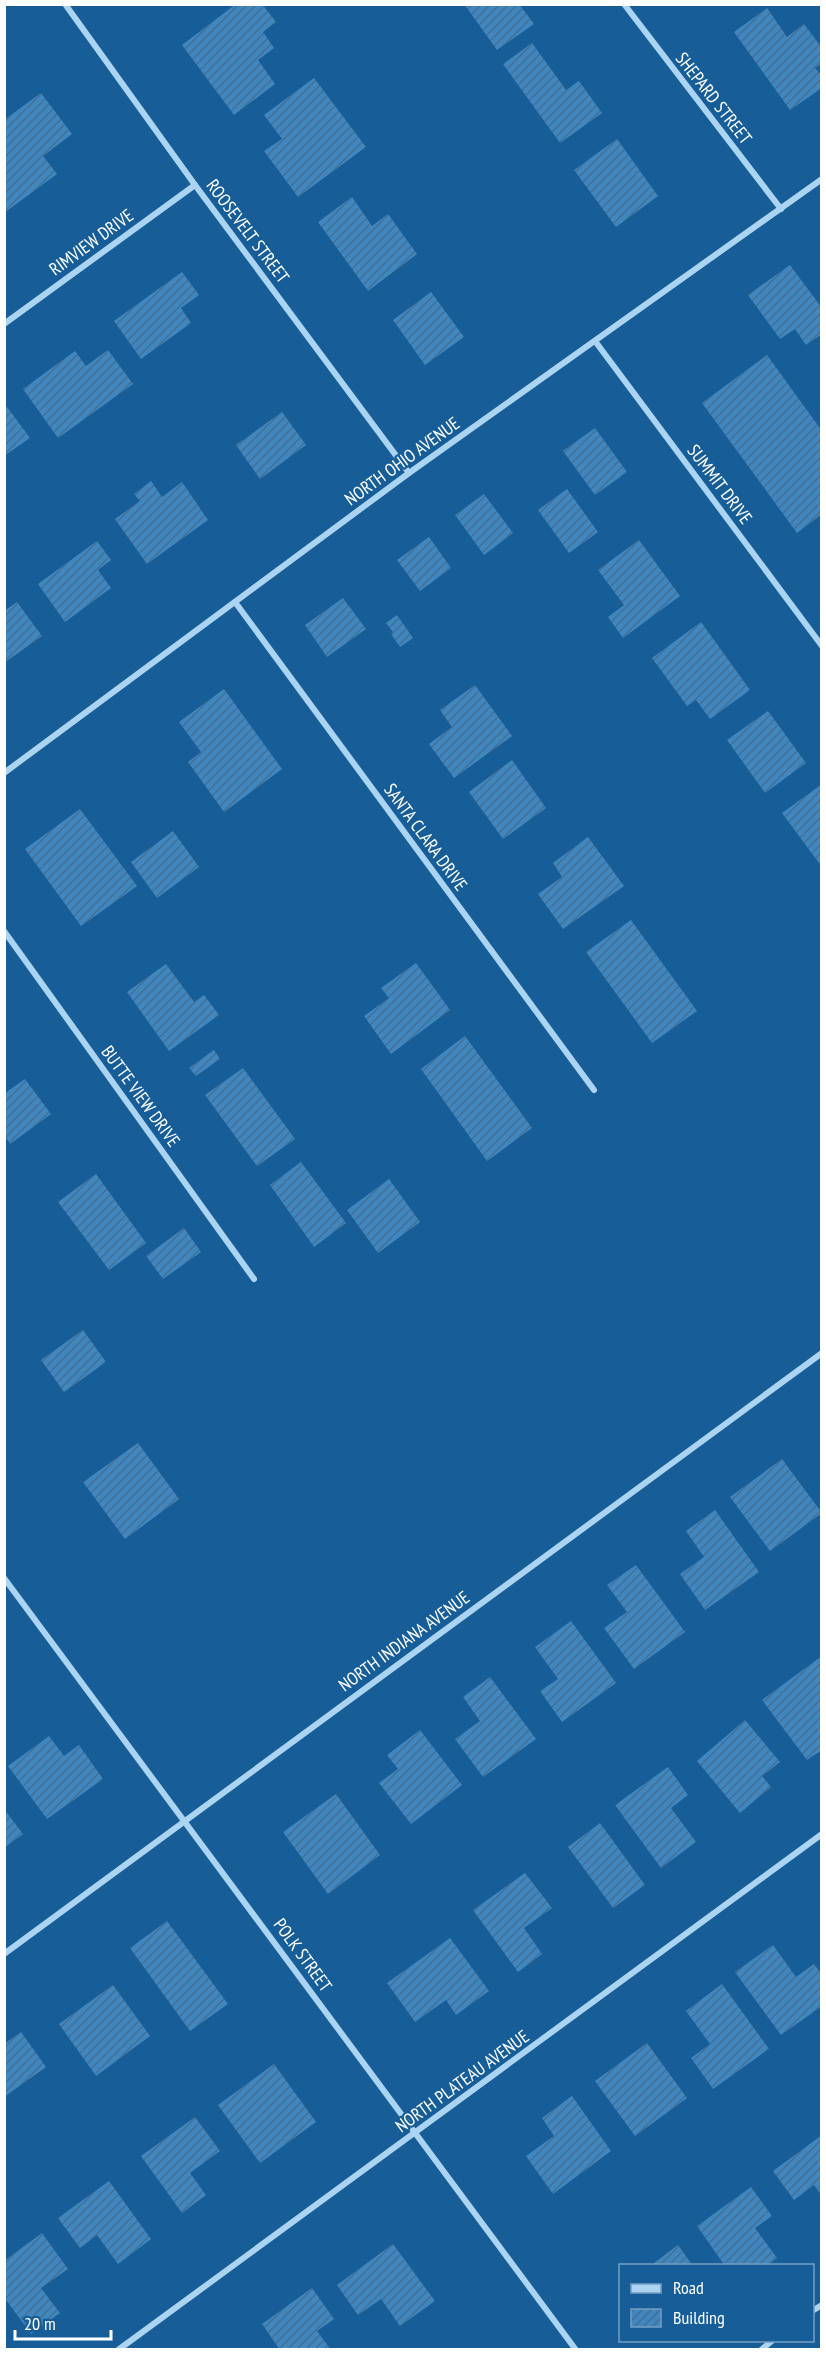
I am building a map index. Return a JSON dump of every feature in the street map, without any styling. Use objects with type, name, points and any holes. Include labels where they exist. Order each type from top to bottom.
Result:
[{"type":"street","name":"ROOSEVELT STREET","points":[[65,4],[409,473]]},
{"type":"street","name":"SHEPARD STREET","points":[[624,4],[781,209]]},
{"type":"street","name":"NORTH OHIO AVENUE","points":[[4,772],[409,473],[822,179]]},
{"type":"street","name":"RIMVIEW DRIVE","points":[[4,324],[195,184]]},
{"type":"street","name":"SUMMIT DRIVE","points":[[595,341],[822,646]]},
{"type":"street","name":"SANTA CLARA DRIVE","points":[[235,602],[594,1089]]},
{"type":"street","name":"BUTTE VIEW DRIVE","points":[[4,931],[254,1279]]},
{"type":"street","name":"NORTH INDIANA AVENUE","points":[[4,1954],[822,1353]]},
{"type":"street","name":"POLK STREET","points":[[4,1578],[576,2349]]},
{"type":"street","name":"NORTH PLATEAU AVENUE","points":[[118,2349],[415,2134],[822,1834]]},
{"type":"building","points":[[236,4],[262,4],[276,22],[263,32],[274,48],[258,60],[275,84],[234,115],[182,45]]},
{"type":"building","points":[[464,4],[519,4],[534,24],[497,50]]},
{"type":"building","points":[[767,8],[787,37],[804,24],[822,48],[822,63],[815,68],[822,76],[822,88],[790,110],[734,32]]},
{"type":"building","points":[[532,43],[566,90],[579,81],[602,113],[560,143],[503,64]]},
{"type":"building","points":[[314,78],[366,147],[298,197],[264,151],[282,139],[264,115]]},
{"type":"building","points":[[41,93],[72,134],[43,156],[57,174],[4,213],[4,120]]},
{"type":"building","points":[[617,139],[658,196],[616,227],[574,170]]},
{"type":"building","points":[[352,197],[372,226],[388,214],[417,254],[368,291],[318,222]]},
{"type":"building","points":[[790,265],[822,308],[822,334],[806,345],[795,329],[780,339],[748,295]]},
{"type":"building","points":[[182,272],[199,295],[181,308],[191,323],[141,359],[114,321]]},
{"type":"building","points":[[431,292],[464,337],[425,365],[393,320]]},
{"type":"building","points":[[108,350],[133,384],[58,438],[23,389],[75,351],[86,366]]},
{"type":"building","points":[[767,355],[822,431],[822,514],[797,533],[702,403]]},
{"type":"building","points":[[4,403],[30,438],[4,456]]},
{"type":"building","points":[[282,412],[306,445],[260,479],[236,445]]},
{"type":"building","points":[[595,428],[627,472],[595,495],[563,451]]},
{"type":"building","points":[[151,481],[162,497],[182,482],[208,520],[147,564],[115,519],[140,501],[134,494]]},
{"type":"building","points":[[567,489],[598,532],[569,553],[538,510]]},
{"type":"building","points":[[484,494],[513,533],[484,555],[455,515]]},
{"type":"building","points":[[429,537],[451,568],[420,591],[397,560]]},
{"type":"building","points":[[639,540],[680,596],[623,638],[608,617],[624,605],[598,570]]},
{"type":"building","points":[[97,541],[111,560],[98,570],[111,588],[65,622],[38,584]]},
{"type":"building","points":[[343,598],[366,629],[327,657],[305,625]]},
{"type":"building","points":[[17,602],[42,636],[4,663],[4,611]]},
{"type":"building","points":[[397,615],[413,638],[400,647],[386,623]]},
{"type":"building","points":[[701,622],[750,690],[710,719],[696,700],[687,706],[652,658]]},
{"type":"building","points":[[475,685],[512,736],[454,778],[429,744],[452,727],[440,710]]},
{"type":"building","points":[[224,689],[282,769],[224,812],[188,762],[201,752],[179,722]]},
{"type":"building","points":[[768,711],[806,763],[765,793],[727,740]]},
{"type":"building","points":[[512,760],[546,808],[503,839],[469,792]]},
{"type":"building","points":[[822,784],[822,867],[782,813]]},
{"type":"building","points":[[80,809],[137,886],[81,926],[25,849]]},
{"type":"building","points":[[173,831],[199,867],[157,898],[131,862]]},
{"type":"building","points":[[588,837],[624,886],[563,929],[538,894],[562,877],[553,863]]},
{"type":"building","points":[[631,920],[697,1011],[652,1043],[586,952]]},
{"type":"building","points":[[416,963],[450,1010],[391,1054],[364,1016],[389,998],[381,988]]},
{"type":"building","points":[[166,964],[194,1002],[204,995],[219,1015],[169,1051],[127,992]]},
{"type":"building","points":[[465,1036],[532,1128],[487,1161],[421,1069]]},
{"type":"building","points":[[214,1050],[220,1059],[196,1076],[189,1068]]},
{"type":"building","points":[[243,1068],[295,1139],[257,1166],[205,1095]]},
{"type":"building","points":[[25,1079],[51,1114],[10,1144],[5,1136],[5,1093]]},
{"type":"building","points":[[301,1162],[346,1223],[314,1247],[270,1185]]},
{"type":"building","points":[[96,1174],[146,1243],[109,1270],[58,1202]]},
{"type":"building","points":[[389,1179],[420,1222],[378,1253],[347,1210]]},
{"type":"building","points":[[184,1228],[201,1252],[163,1279],[146,1256]]},
{"type":"building","points":[[83,1330],[106,1362],[64,1392],[41,1360]]},
{"type":"building","points":[[138,1443],[179,1499],[125,1539],[83,1482]]},
{"type":"building","points":[[782,1459],[822,1513],[770,1551],[730,1497]]},
{"type":"building","points":[[715,1510],[759,1572],[705,1610],[680,1574],[704,1557],[686,1531]]},
{"type":"building","points":[[636,1565],[685,1632],[634,1669],[604,1628],[627,1612],[607,1585]]},
{"type":"building","points":[[571,1621],[616,1683],[562,1722],[540,1691],[558,1679],[535,1647]]},
{"type":"building","points":[[819,1658],[822,1661],[822,1750],[807,1760],[762,1700]]},
{"type":"building","points":[[490,1677],[536,1739],[483,1777],[455,1739],[480,1721],[463,1697]]},
{"type":"building","points":[[745,1720],[780,1762],[762,1776],[771,1787],[740,1813],[697,1761]]},
{"type":"building","points":[[420,1730],[462,1785],[411,1824],[379,1783],[398,1769],[387,1755]]},
{"type":"building","points":[[49,1736],[64,1756],[79,1745],[103,1779],[47,1819],[8,1766]]},
{"type":"building","points":[[668,1767],[688,1795],[671,1808],[696,1842],[661,1868],[615,1805]]},
{"type":"building","points":[[336,1794],[380,1855],[328,1894],[283,1832]]},
{"type":"building","points":[[4,1809],[23,1834],[4,1848]]},
{"type":"building","points":[[600,1823],[645,1885],[613,1908],[568,1847]]},
{"type":"building","points":[[525,1873],[552,1908],[524,1928],[542,1954],[518,1972],[473,1910]]},
{"type":"building","points":[[167,1921],[228,2004],[190,2031],[130,1948]]},
{"type":"building","points":[[450,1938],[489,1991],[456,2015],[446,2000],[415,2022],[387,1983]]},
{"type":"building","points":[[773,1945],[796,1977],[814,1964],[822,1975],[822,2006],[781,2035],[735,1972]]},
{"type":"building","points":[[722,1984],[769,2049],[713,2089],[691,2058],[710,2044],[686,2011]]},
{"type":"building","points":[[113,1985],[150,2036],[96,2076],[59,2024]]},
{"type":"building","points":[[21,2032],[46,2067],[4,2097],[4,2044]]},
{"type":"building","points":[[647,2043],[687,2098],[635,2136],[595,2081]]},
{"type":"building","points":[[274,2064],[316,2122],[260,2163],[218,2105]]},
{"type":"building","points":[[572,2096],[611,2151],[553,2194],[526,2156],[554,2136],[542,2118]]},
{"type":"building","points":[[195,2117],[220,2151],[190,2173],[206,2195],[182,2213],[141,2156]]},
{"type":"building","points":[[822,2135],[822,2196],[814,2185],[794,2200],[773,2171]]},
{"type":"building","points":[[109,2181],[151,2239],[118,2264],[97,2235],[80,2248],[58,2218]]},
{"type":"building","points":[[751,2187],[772,2216],[755,2228],[777,2258],[770,2264],[724,2264],[697,2226]]},
{"type":"building","points":[[42,2233],[68,2269],[41,2288],[60,2313],[31,2334],[4,2297],[4,2261]]},
{"type":"building","points":[[393,2244],[435,2301],[400,2326],[381,2299],[358,2315],[337,2285]]},
{"type":"building","points":[[678,2245],[692,2264],[653,2264]]},
{"type":"building","points":[[312,2288],[334,2319],[317,2331],[331,2350],[280,2350],[262,2324]]}]
